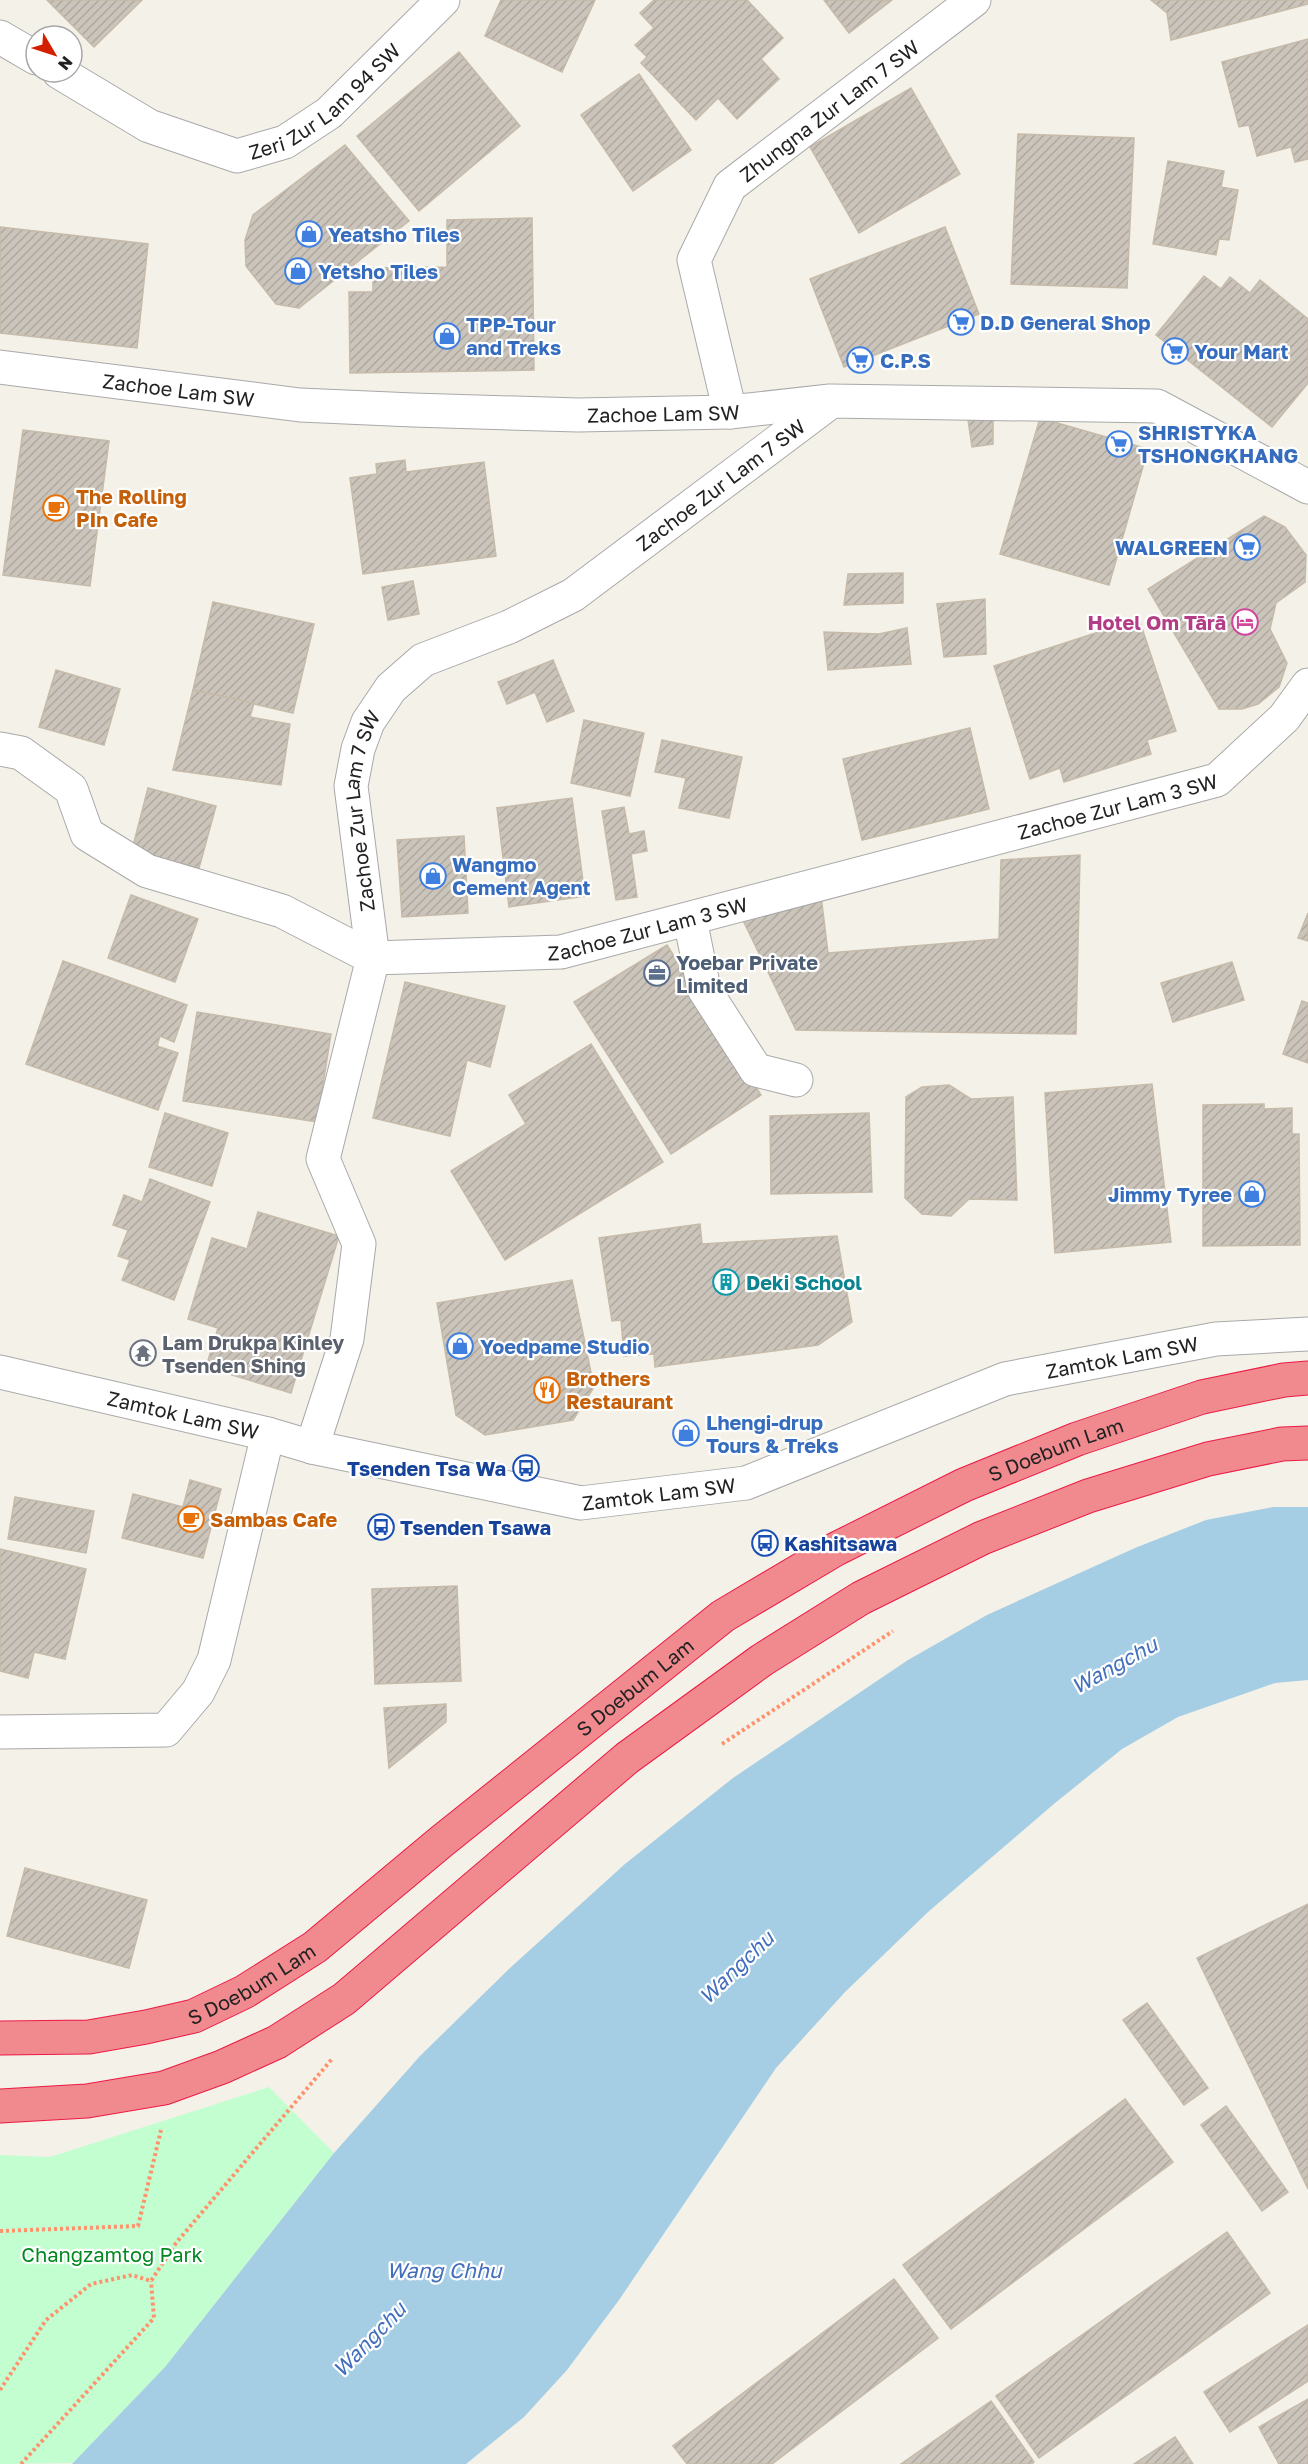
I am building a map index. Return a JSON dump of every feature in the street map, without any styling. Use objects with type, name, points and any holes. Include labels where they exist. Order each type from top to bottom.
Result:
[{"type":"highway","name":"S Doebum Lam","points":[[0,2038],[89,2037],[146,2027],[194,2016],[244,1992],[315,1947],[442,1841],[723,1616],[836,1549],[964,1485],[1077,1439],[1202,1397],[1284,1380],[1308,1378]]},
{"type":"highway","points":[[0,2106],[87,2101],[164,2088],[222,2067],[277,2042],[344,1999],[627,1758],[762,1660],[861,1598],[982,1538],[1088,1496],[1208,1459],[1282,1444],[1308,1443]]},
{"type":"street","name":"Zeri Zur Lam 94 SW","points":[[79,84],[149,126],[237,156],[285,142],[329,113],[443,0]]},
{"type":"street","name":"Zhungna Zur Lam 7 SW","points":[[730,412],[694,260],[730,186],[974,0]]},
{"type":"street","points":[[0,37],[24,51]]},
{"type":"street","name":"Zachoe Lam SW","points":[[0,367],[300,405],[578,415],[730,412],[830,401],[1157,406],[1308,487]]},
{"type":"street","name":"Zachoe Zur Lam 7 SW","points":[[312,1447],[347,1339],[359,1244],[323,1159],[373,958],[351,786],[358,749],[368,722],[391,688],[423,660],[509,627],[573,595],[830,401]]},
{"type":"street","name":"Zachoe Zur Lam 3 SW","points":[[0,749],[21,753],[71,789],[87,834],[147,871],[282,911],[373,958],[561,952],[1217,780],[1284,718],[1308,685]]},
{"type":"street","points":[[690,919],[704,989],[756,1070],[796,1080]]},
{"type":"street","name":"Zamtok Lam SW","points":[[0,1372],[268,1434],[312,1447],[580,1503],[746,1483],[1005,1379],[1216,1339],[1308,1334]]},
{"type":"street","points":[[0,1731],[166,1730],[198,1692],[214,1660],[268,1434]]},
{"type":"path","points":[[713,1750],[900,1627]]},
{"type":"path","points":[[21,2464],[154,2318],[151,2281],[176,2243],[336,2053]]},
{"type":"path","points":[[0,2231],[138,2226],[162,2129]]},
{"type":"path","points":[[0,2390],[46,2320],[91,2284],[132,2275],[151,2281]]},
{"type":"green space","name":"Changzamtog Park","points":[[269,2087],[334,2153],[165,2367],[73,2463],[0,2464],[0,2155],[50,2157]]},
{"type":"water","name":"Wang Chhu","points":[[1273,1507],[1308,1507],[1308,1680],[1275,1683],[1178,1717],[1122,1749],[928,1912],[845,1992],[776,2068],[619,2300],[567,2370],[524,2417],[466,2464],[72,2464],[165,2367],[334,2153],[420,2056],[510,1968],[625,1864],[733,1778],[908,1660],[987,1615],[1135,1548],[1206,1520]]},
{"type":"building","points":[[47,0],[142,0],[94,47],[84,37],[84,24],[71,24]]},
{"type":"building","points":[[501,0],[595,0],[562,72],[485,36]]},
{"type":"building","points":[[654,0],[747,0],[783,38],[761,59],[779,79],[737,119],[718,98],[696,120],[641,63],[647,57],[635,45],[654,28],[640,13]]},
{"type":"building","points":[[824,0],[892,0],[849,33]]},
{"type":"building","points":[[1151,0],[1308,0],[1308,4],[1171,40],[1167,13]]},
{"type":"building","points":[[1308,39],[1308,159],[1295,162],[1291,147],[1257,156],[1249,125],[1239,127],[1222,62]]},
{"type":"building","points":[[459,52],[520,126],[419,211],[357,136]]},
{"type":"building","points":[[639,74],[691,150],[633,191],[581,115]]},
{"type":"building","points":[[911,88],[960,174],[859,233],[810,147]]},
{"type":"building","points":[[1018,134],[1134,138],[1127,288],[1011,284]]},
{"type":"building","points":[[345,145],[409,221],[299,308],[276,304],[246,266],[245,240],[253,215]]},
{"type":"building","points":[[1168,161],[1224,171],[1221,187],[1238,190],[1229,240],[1219,239],[1216,255],[1153,244]]},
{"type":"building","points":[[532,218],[534,370],[350,373],[349,292],[373,292],[373,268],[447,267],[447,220]]},
{"type":"building","points":[[0,227],[148,244],[137,348],[0,333]]},
{"type":"building","points":[[945,227],[979,314],[844,367],[810,279]]},
{"type":"building","points":[[1204,276],[1221,289],[1230,277],[1250,293],[1260,280],[1308,319],[1308,383],[1272,427],[1156,335]]},
{"type":"building","points":[[993,411],[993,444],[972,447],[967,413]]},
{"type":"building","points":[[1040,418],[1148,449],[1109,585],[1000,554]]},
{"type":"building","name":"The Rolling PIn Cafe","points":[[23,430],[109,441],[90,586],[3,575]]},
{"type":"building","points":[[405,460],[406,472],[484,462],[496,556],[363,574],[350,478],[377,474],[376,464]]},
{"type":"building","points":[[1264,516],[1285,527],[1306,555],[1305,582],[1276,603],[1270,629],[1287,663],[1279,687],[1258,704],[1242,709],[1219,709],[1148,589]]},
{"type":"building","points":[[903,573],[903,603],[844,605],[848,574]]},
{"type":"building","points":[[413,581],[419,614],[388,620],[382,587]]},
{"type":"building","points":[[985,599],[986,654],[944,657],[937,604]]},
{"type":"building","points":[[213,602],[314,624],[293,713],[193,690]]},
{"type":"building","points":[[1139,619],[1176,731],[1147,740],[1151,754],[1064,782],[1060,768],[1030,779],[994,666]]},
{"type":"building","points":[[907,628],[911,664],[828,670],[824,632],[879,634]]},
{"type":"building","points":[[553,660],[574,711],[547,722],[535,692],[507,704],[498,682]]},
{"type":"building","points":[[56,670],[120,689],[104,745],[39,727]]},
{"type":"building","points":[[193,690],[254,703],[250,717],[290,724],[281,785],[173,770]]},
{"type":"building","points":[[584,720],[644,733],[630,796],[571,783]]},
{"type":"building","points":[[970,728],[989,809],[862,840],[843,759]]},
{"type":"building","points":[[662,740],[742,757],[729,818],[679,808],[686,778],[655,772]]},
{"type":"building","points":[[148,788],[216,806],[199,868],[132,850]]},
{"type":"building","points":[[572,798],[585,896],[509,907],[497,808]]},
{"type":"building","points":[[624,807],[629,834],[644,831],[647,851],[631,854],[637,897],[616,900],[602,811]]},
{"type":"building","name":"Wangmo Cement Agent","points":[[464,836],[468,913],[402,917],[397,840]]},
{"type":"building","points":[[1080,855],[1076,1034],[796,1030],[739,912],[821,896],[828,953],[999,939],[1001,860]]},
{"type":"building","points":[[131,895],[198,919],[175,982],[108,958]]},
{"type":"building","points":[[1308,913],[1308,941],[1298,938]]},
{"type":"building","points":[[667,945],[761,1095],[671,1154],[574,1002]]},
{"type":"building","points":[[63,961],[187,1005],[174,1042],[160,1036],[157,1046],[178,1053],[158,1110],[26,1064]]},
{"type":"building","points":[[1232,962],[1244,1000],[1173,1022],[1161,983]]},
{"type":"building","points":[[405,982],[505,1006],[490,1067],[467,1060],[450,1136],[373,1118]]},
{"type":"building","points":[[1302,1001],[1308,1003],[1308,1063],[1283,1054]]},
{"type":"building","points":[[197,1012],[331,1034],[317,1122],[183,1101]]},
{"type":"building","points":[[591,1044],[663,1162],[505,1260],[451,1171],[526,1124],[509,1095]]},
{"type":"building","points":[[1152,1084],[1171,1242],[1055,1253],[1045,1093]]},
{"type":"building","points":[[949,1085],[971,1099],[1013,1097],[1017,1200],[969,1199],[951,1216],[922,1214],[905,1198],[906,1097],[922,1087]]},
{"type":"building","points":[[1264,1104],[1264,1109],[1292,1108],[1292,1134],[1299,1134],[1300,1245],[1203,1246],[1203,1105]]},
{"type":"building","points":[[165,1113],[228,1133],[212,1186],[149,1167]]},
{"type":"building","points":[[869,1113],[872,1192],[771,1194],[770,1116]]},
{"type":"building","points":[[150,1179],[210,1202],[174,1300],[122,1280],[130,1260],[118,1256],[128,1230],[113,1225],[124,1195],[142,1202]]},
{"type":"building","points":[[258,1212],[339,1236],[291,1393],[206,1367],[218,1328],[188,1319],[212,1238],[247,1249]]},
{"type":"building","name":"Deki School","points":[[700,1224],[702,1244],[837,1236],[852,1322],[818,1345],[655,1367],[654,1354],[624,1356],[621,1320],[612,1321],[599,1238]]},
{"type":"building","points":[[572,1280],[594,1387],[573,1420],[485,1435],[456,1415],[437,1303]]},
{"type":"building","points":[[190,1480],[221,1489],[203,1558],[122,1538],[133,1494],[183,1507]]},
{"type":"building","points":[[15,1497],[94,1511],[86,1553],[8,1539]]},
{"type":"building","points":[[0,1549],[86,1569],[65,1659],[34,1652],[28,1678],[0,1671]]},
{"type":"building","points":[[457,1586],[461,1681],[375,1684],[372,1589]]},
{"type":"building","points":[[446,1704],[446,1722],[389,1768],[384,1708]]},
{"type":"building","points":[[25,1868],[147,1900],[129,1968],[7,1936]]},
{"type":"building","points":[[1308,1904],[1308,2189],[1197,1958]]},
{"type":"building","points":[[1147,2003],[1208,2088],[1184,2105],[1123,2020]]},
{"type":"building","points":[[1125,2099],[1173,2162],[951,2329],[903,2265]]},
{"type":"building","points":[[1226,2106],[1288,2192],[1262,2211],[1201,2125]]},
{"type":"building","points":[[1227,2232],[1270,2293],[1039,2458],[996,2396]]},
{"type":"building","points":[[894,2279],[938,2338],[772,2464],[687,2464],[673,2446]]},
{"type":"building","points":[[1308,2325],[1308,2381],[1230,2432],[1204,2392]]},
{"type":"building","points":[[1308,2399],[1308,2464],[1279,2464],[1259,2427]]},
{"type":"building","points":[[991,2401],[1034,2462],[1032,2464],[901,2464]]},
{"type":"building","points":[[1175,2437],[1193,2464],[1134,2464]]},
{"type":"place","name":"Yeatsho Tiles","points":[[309,234]]},
{"type":"place","name":"Yetsho Tiles","points":[[298,271]]},
{"type":"place","name":"D.D General Shop","points":[[961,322]]},
{"type":"place","name":"TPP-Tour and Treks","points":[[447,336]]},
{"type":"place","name":"Your Mart","points":[[1175,351]]},
{"type":"place","name":"C.P.S","points":[[860,360]]},
{"type":"place","name":"SHRISTYKA TSHONGKHANG","points":[[1119,444]]},
{"type":"place","name":"The Rolling PIn Cafe","points":[[56,508]]},
{"type":"place","name":"WALGREEN","points":[[1247,547]]},
{"type":"place","name":"Hotel Om Tārā","points":[[1245,622]]},
{"type":"place","name":"Wangmo Cement Agent","points":[[433,876]]},
{"type":"place","name":"Yoebar Private Limited","points":[[657,973]]},
{"type":"place","name":"Jimmy Tyree","points":[[1252,1194]]},
{"type":"place","name":"Deki School","points":[[726,1282]]},
{"type":"place","name":"Yoedpame Studio","points":[[460,1346]]},
{"type":"place","name":"Lam Drukpa Kinley Tsenden Shing","points":[[143,1353]]},
{"type":"place","name":"Brothers Restaurant","points":[[547,1390]]},
{"type":"place","name":"Lhengi-drup Tours & Treks","points":[[686,1433]]},
{"type":"place","name":"Tsenden Tsa Wa","points":[[526,1468]]},
{"type":"place","name":"Sambas Cafe","points":[[191,1519]]},
{"type":"place","name":"Tsenden Tsawa","points":[[381,1527]]},
{"type":"place","name":"Kashitsawa","points":[[765,1543]]},
{"type":"water label","name":"Wangchu","points":[[1114,1665]]},
{"type":"water label","name":"Wangchu","points":[[736,1967]]},
{"type":"water label","name":"Wangchu","points":[[369,2339]]}]
